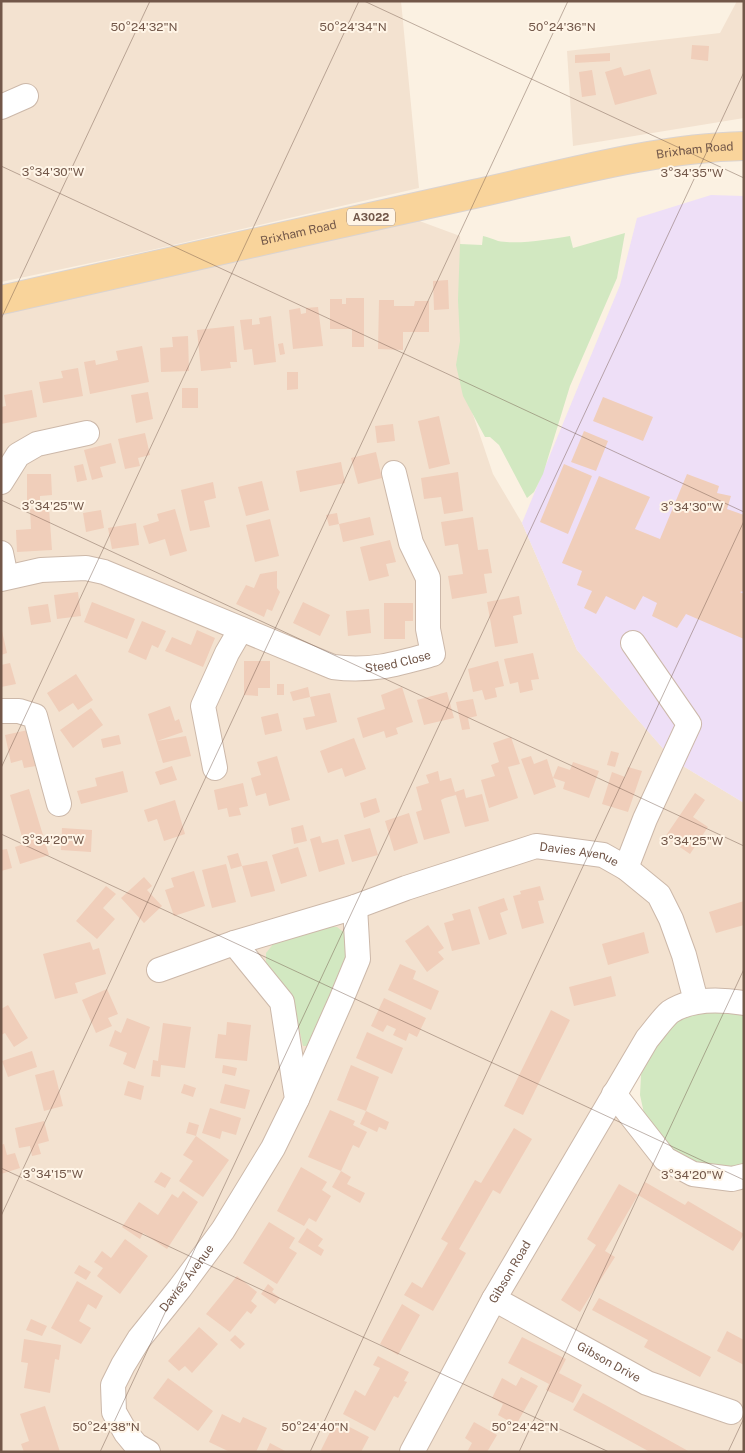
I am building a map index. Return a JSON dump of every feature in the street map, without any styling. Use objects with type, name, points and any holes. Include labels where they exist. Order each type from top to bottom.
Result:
[{"type":"main road","name":"Brixham Road","points":[[1,300],[640,158],[712,147],[744,146]]},
{"type":"street","points":[[1,107],[26,96]]},
{"type":"street","points":[[1,482],[18,455],[38,444],[88,433]]},
{"type":"street","name":"Steed Close","points":[[1,553],[4,578],[41,570],[86,568],[121,578],[326,664],[350,669],[388,667],[433,654],[428,629],[428,578],[411,542],[394,473]]},
{"type":"street","points":[[215,768],[203,706],[227,653],[241,628]]},
{"type":"street","points":[[626,868],[645,819],[689,724],[633,643]]},
{"type":"street","points":[[1,711],[19,710],[35,716],[59,804]]},
{"type":"street","name":"Davies Avenue","points":[[159,970],[234,943],[536,846],[603,854],[626,868],[659,895],[671,919],[684,955],[696,1002]]},
{"type":"street","name":"Davies Avenue","points":[[148,1452],[136,1445],[126,1433],[114,1412],[113,1385],[122,1364],[139,1339],[223,1230],[273,1148],[297,1099],[358,959],[354,906]]},
{"type":"street","points":[[234,943],[282,1002],[297,1099]]},
{"type":"street","name":"Gibson Road","points":[[412,1452],[494,1299],[647,1039],[670,1013],[696,1002],[726,1000],[744,1003]]},
{"type":"street","points":[[614,1094],[665,1159],[693,1174],[732,1179],[744,1176]]},
{"type":"street","name":"Gibson Drive","points":[[494,1299],[647,1383],[731,1412]]},
{"type":"shaded area","points":[[1,1],[401,1],[419,188],[147,251],[1,282]]},
{"type":"shaded area","points":[[737,1],[744,1],[744,118],[573,146],[567,51],[720,33]]},
{"type":"shaded area","points":[[711,195],[744,196],[744,803],[673,760],[577,650],[522,523],[620,285],[637,218]]},
{"type":"shaded area","points":[[414,207],[414,219],[460,236],[467,397],[493,474],[522,523],[577,650],[673,760],[744,803],[744,1003],[670,1013],[614,1094],[744,1176],[744,1452],[1,1452],[1,315]]},
{"type":"green space","points":[[625,233],[617,278],[570,386],[543,474],[534,492],[527,498],[499,445],[490,437],[485,437],[463,396],[456,365],[460,341],[458,300],[460,244],[482,245],[483,236],[498,241],[515,242],[570,236],[573,248]]},
{"type":"green space","points":[[328,927],[337,927],[346,934],[347,952],[344,972],[310,1046],[303,1046],[292,997],[269,969],[266,962],[266,953],[274,943]]},
{"type":"green space","points":[[703,1011],[744,1013],[744,1165],[731,1168],[708,1168],[669,1151],[645,1118],[640,1095],[641,1075],[648,1055],[664,1033],[680,1020]]},
{"type":"building","points":[[692,45],[709,46],[708,61],[691,59]]},
{"type":"building","points":[[610,53],[610,61],[575,63],[575,55]]},
{"type":"building","points":[[621,67],[624,76],[650,69],[657,94],[615,105],[605,72]]},
{"type":"building","points":[[592,70],[596,95],[582,97],[579,72]]},
{"type":"building","points":[[448,280],[449,309],[434,310],[433,281]]},
{"type":"building","points":[[346,298],[364,298],[364,347],[352,347],[352,329],[330,329],[330,299],[342,299],[342,304],[346,304]]},
{"type":"building","points":[[379,300],[394,300],[394,306],[414,306],[415,301],[429,301],[429,332],[403,332],[403,350],[378,349]]},
{"type":"building","points":[[318,307],[323,346],[293,349],[289,310],[300,308],[301,314],[306,313],[306,308]]},
{"type":"building","points":[[271,316],[276,362],[254,365],[252,349],[244,350],[240,320],[252,319],[252,325],[260,324],[259,318]]},
{"type":"building","points":[[234,326],[237,362],[230,362],[231,368],[201,371],[197,330]]},
{"type":"building","points":[[188,336],[189,371],[161,372],[160,348],[173,347],[172,337]]},
{"type":"building","points":[[283,343],[285,354],[280,355],[278,344]]},
{"type":"building","points":[[142,346],[149,382],[90,394],[84,362],[95,360],[96,365],[118,360],[116,351]]},
{"type":"building","points":[[78,368],[83,396],[43,403],[39,382],[63,378],[61,371]]},
{"type":"building","points":[[287,372],[298,372],[298,389],[287,390]]},
{"type":"building","points":[[182,388],[198,388],[198,408],[182,408]]},
{"type":"building","points":[[32,390],[37,417],[1,424],[1,407],[6,406],[4,395]]},
{"type":"building","points":[[148,392],[153,419],[136,423],[131,395]]},
{"type":"building","points":[[603,397],[653,417],[643,441],[593,421]]},
{"type":"building","points":[[439,416],[450,464],[429,469],[418,421]]},
{"type":"building","points":[[393,424],[395,441],[377,443],[375,426]]},
{"type":"building","points":[[584,431],[608,441],[596,471],[571,462]]},
{"type":"building","points":[[145,433],[150,455],[138,458],[140,466],[125,469],[118,439]]},
{"type":"building","points":[[111,443],[116,463],[100,467],[103,477],[92,480],[84,450]]},
{"type":"building","points":[[376,452],[382,478],[358,484],[351,458]]},
{"type":"building","points":[[341,462],[345,483],[300,492],[296,471]]},
{"type":"building","points":[[83,464],[87,480],[77,482],[74,466]]},
{"type":"building","points":[[564,464],[592,476],[568,534],[540,522]]},
{"type":"building","points":[[458,472],[463,511],[444,514],[441,497],[424,499],[421,478]]},
{"type":"building","points":[[27,474],[51,474],[52,495],[40,496],[40,505],[27,505]]},
{"type":"building","points":[[687,474],[719,486],[717,493],[731,496],[727,509],[744,515],[744,591],[740,592],[744,594],[744,639],[686,614],[677,628],[652,616],[657,603],[643,596],[635,610],[606,596],[596,614],[584,608],[592,591],[577,585],[582,571],[562,563],[599,476],[650,497],[635,529],[660,539]]},
{"type":"building","points":[[262,481],[269,510],[246,516],[238,487]]},
{"type":"building","points":[[213,482],[216,498],[204,501],[210,527],[190,531],[181,490]]},
{"type":"building","points":[[49,508],[52,550],[17,552],[16,530],[31,529],[30,509]]},
{"type":"building","points":[[175,509],[187,551],[170,556],[165,539],[149,544],[143,526],[159,521],[157,514]]},
{"type":"building","points":[[101,510],[104,528],[86,532],[83,513]]},
{"type":"building","points":[[337,513],[339,524],[329,526],[326,515]]},
{"type":"building","points":[[370,517],[374,535],[343,542],[339,524]]},
{"type":"building","points":[[473,517],[478,550],[488,549],[492,573],[484,574],[487,593],[452,599],[448,576],[463,574],[458,544],[445,546],[441,522]]},
{"type":"building","points":[[270,519],[279,556],[255,562],[246,525]]},
{"type":"building","points":[[136,523],[139,545],[112,549],[108,528]]},
{"type":"building","points":[[390,540],[396,562],[386,564],[389,576],[369,581],[360,547]]},
{"type":"building","points":[[277,571],[277,588],[280,592],[272,611],[267,609],[264,617],[236,604],[246,585],[254,588],[260,574]]},
{"type":"building","points":[[78,592],[81,616],[57,619],[54,595]]},
{"type":"building","points":[[519,596],[522,614],[513,616],[518,643],[495,647],[487,602]]},
{"type":"building","points":[[92,602],[135,619],[127,639],[84,622]]},
{"type":"building","points":[[303,602],[330,615],[320,636],[293,623]]},
{"type":"building","points":[[384,603],[413,603],[413,621],[405,621],[405,639],[384,639]]},
{"type":"building","points":[[48,604],[51,622],[31,625],[28,607]]},
{"type":"building","points":[[369,609],[371,633],[348,636],[346,611]]},
{"type":"building","points":[[142,621],[166,631],[158,648],[152,645],[146,660],[128,652]]},
{"type":"building","points":[[197,630],[215,638],[203,667],[165,651],[172,637],[191,645]]},
{"type":"building","points":[[1,632],[7,653],[1,655]]},
{"type":"building","points":[[533,653],[539,679],[531,680],[533,690],[520,693],[518,682],[510,684],[504,659]]},
{"type":"building","points":[[244,661],[270,661],[270,688],[258,688],[258,696],[244,695]]},
{"type":"building","points":[[498,661],[504,686],[495,688],[497,697],[485,700],[482,690],[473,692],[468,669]]},
{"type":"building","points":[[10,663],[16,684],[1,687],[1,665]]},
{"type":"building","points":[[76,674],[93,700],[78,710],[73,703],[59,712],[47,693]]},
{"type":"building","points":[[277,684],[284,684],[284,695],[277,695]]},
{"type":"building","points":[[308,687],[310,697],[293,701],[290,692]]},
{"type":"building","points":[[402,687],[413,722],[396,728],[398,734],[386,738],[384,731],[363,738],[357,718],[385,709],[381,695]]},
{"type":"building","points":[[447,692],[454,718],[424,725],[417,700]]},
{"type":"building","points":[[330,693],[337,722],[306,730],[303,718],[315,716],[310,697]]},
{"type":"building","points":[[473,699],[477,716],[468,718],[470,729],[462,730],[456,702]]},
{"type":"building","points":[[170,706],[175,721],[179,719],[183,732],[157,741],[186,736],[191,756],[163,763],[148,714]]},
{"type":"building","points":[[91,708],[103,725],[73,748],[60,730]]},
{"type":"building","points":[[278,713],[282,731],[265,735],[261,717]]},
{"type":"building","points":[[28,730],[36,766],[24,768],[22,760],[11,763],[5,735]]},
{"type":"building","points":[[119,735],[121,744],[103,748],[101,739]]},
{"type":"building","points":[[511,737],[520,764],[508,767],[518,798],[489,808],[481,780],[495,776],[491,765],[499,762],[493,743]]},
{"type":"building","points":[[354,738],[366,769],[345,777],[342,768],[328,773],[320,751]]},
{"type":"building","points":[[611,751],[619,753],[615,767],[607,765]]},
{"type":"building","points":[[277,756],[290,800],[269,806],[266,793],[256,796],[251,778],[261,775],[257,762]]},
{"type":"building","points":[[531,756],[534,764],[547,759],[556,787],[534,795],[521,759]]},
{"type":"building","points":[[573,762],[599,771],[589,798],[563,789],[565,782],[553,778],[558,766],[570,770]]},
{"type":"building","points":[[172,766],[177,780],[160,785],[155,772]]},
{"type":"building","points":[[628,767],[642,771],[628,812],[602,804],[612,772],[625,777]]},
{"type":"building","points":[[123,771],[128,792],[81,804],[77,791],[97,786],[95,778]]},
{"type":"building","points":[[438,771],[440,781],[451,778],[455,792],[464,789],[466,798],[482,794],[489,821],[465,827],[456,795],[445,798],[441,800],[450,833],[424,840],[416,812],[422,810],[416,787],[429,783],[426,775]]},
{"type":"building","points":[[243,783],[248,806],[239,808],[241,815],[229,817],[227,808],[218,810],[214,790]]},
{"type":"building","points":[[29,789],[49,855],[20,864],[15,847],[24,844],[10,795]]},
{"type":"building","points":[[695,793],[705,800],[693,817],[708,827],[690,854],[665,837]]},
{"type":"building","points":[[376,798],[380,812],[364,818],[360,803]]},
{"type":"building","points":[[175,800],[185,834],[164,841],[157,819],[148,822],[144,810]]},
{"type":"building","points":[[409,813],[418,843],[394,851],[385,821]]},
{"type":"building","points":[[303,825],[307,841],[294,844],[291,828]]},
{"type":"building","points":[[62,828],[92,830],[91,852],[61,850]]},
{"type":"building","points":[[370,828],[378,855],[352,862],[344,835]]},
{"type":"building","points":[[320,836],[322,843],[338,839],[345,864],[319,872],[310,839]]},
{"type":"building","points":[[298,847],[307,876],[281,884],[272,855]]},
{"type":"building","points":[[7,849],[12,868],[1,871],[1,850]]},
{"type":"building","points":[[238,853],[242,866],[231,869],[227,856]]},
{"type":"building","points":[[267,861],[275,891],[251,897],[242,866]]},
{"type":"building","points":[[226,864],[236,902],[212,908],[202,870]]},
{"type":"building","points":[[194,871],[205,906],[174,916],[165,890],[174,887],[171,878]]},
{"type":"building","points":[[144,877],[152,886],[147,890],[162,906],[144,923],[121,898]]},
{"type":"building","points":[[106,886],[116,894],[103,908],[115,919],[97,939],[76,921]]},
{"type":"building","points":[[540,886],[544,900],[538,901],[544,923],[522,929],[513,896],[521,894],[520,891]]},
{"type":"building","points":[[504,898],[508,910],[500,913],[507,934],[489,940],[478,907]]},
{"type":"building","points":[[744,901],[744,925],[716,933],[709,912]]},
{"type":"building","points":[[470,909],[480,944],[452,951],[444,923],[454,920],[452,914]]},
{"type":"building","points":[[428,925],[444,948],[438,952],[444,959],[427,972],[405,941]]},
{"type":"building","points":[[644,932],[649,953],[608,965],[602,944]]},
{"type":"building","points":[[90,942],[93,950],[99,948],[106,974],[75,983],[78,993],[55,999],[43,954]]},
{"type":"building","points":[[400,964],[416,971],[413,979],[439,991],[431,1010],[388,990]]},
{"type":"building","points":[[611,976],[616,996],[574,1006],[569,987]]},
{"type":"building","points":[[107,989],[118,1014],[108,1018],[112,1026],[96,1033],[82,1000]]},
{"type":"building","points":[[384,998],[426,1018],[417,1037],[409,1033],[406,1041],[393,1035],[396,1029],[387,1025],[383,1032],[371,1026]]},
{"type":"building","points":[[8,1005],[28,1038],[14,1047],[5,1033],[1,1035],[1,1009]]},
{"type":"building","points":[[551,1010],[570,1020],[523,1115],[504,1106]]},
{"type":"building","points":[[127,1018],[150,1027],[135,1069],[123,1064],[127,1053],[109,1046],[115,1030],[121,1033]]},
{"type":"building","points":[[227,1022],[251,1025],[247,1061],[215,1058],[218,1034],[226,1035]]},
{"type":"building","points":[[163,1023],[191,1027],[185,1068],[161,1065],[160,1077],[151,1076],[153,1060],[158,1061]]},
{"type":"building","points":[[367,1032],[403,1048],[392,1074],[356,1058]]},
{"type":"building","points":[[32,1051],[37,1067],[8,1077],[2,1061]]},
{"type":"building","points":[[223,1065],[237,1068],[235,1076],[222,1073]]},
{"type":"building","points":[[351,1065],[379,1077],[366,1111],[337,1100]]},
{"type":"building","points":[[54,1070],[63,1106],[44,1111],[35,1075]]},
{"type":"building","points":[[128,1081],[144,1086],[141,1100],[124,1095]]},
{"type":"building","points":[[184,1084],[196,1088],[193,1097],[181,1093]]},
{"type":"building","points":[[225,1084],[250,1090],[245,1109],[220,1103]]},
{"type":"building","points":[[210,1108],[241,1118],[236,1135],[222,1131],[220,1139],[202,1133]]},
{"type":"building","points":[[330,1110],[355,1121],[353,1125],[367,1132],[359,1148],[353,1145],[341,1171],[308,1157]]},
{"type":"building","points":[[366,1111],[389,1122],[386,1130],[379,1127],[377,1132],[360,1124]]},
{"type":"building","points":[[44,1121],[49,1141],[38,1144],[41,1154],[32,1156],[30,1146],[19,1148],[15,1128]]},
{"type":"building","points":[[189,1122],[199,1125],[196,1136],[186,1133]]},
{"type":"building","points":[[514,1128],[532,1139],[500,1194],[493,1190],[459,1249],[466,1253],[433,1311],[404,1295],[412,1282],[422,1288],[448,1243],[441,1239],[475,1180],[481,1183]]},
{"type":"building","points":[[196,1136],[229,1160],[203,1197],[179,1181],[193,1161],[183,1155]]},
{"type":"building","points":[[4,1144],[7,1155],[15,1153],[20,1168],[1,1174],[1,1145]]},
{"type":"building","points":[[301,1167],[327,1182],[322,1190],[331,1196],[316,1222],[309,1218],[304,1226],[277,1211]]},
{"type":"building","points":[[341,1171],[351,1177],[347,1184],[365,1193],[360,1203],[332,1187]]},
{"type":"building","points":[[161,1172],[171,1178],[165,1188],[154,1182]]},
{"type":"building","points":[[645,1182],[685,1205],[688,1201],[744,1234],[733,1251],[638,1195]]},
{"type":"building","points":[[619,1184],[638,1195],[605,1251],[615,1257],[580,1312],[561,1300],[596,1245],[587,1239]]},
{"type":"building","points":[[183,1191],[198,1202],[167,1249],[143,1233],[140,1239],[122,1227],[139,1202],[158,1215],[172,1194],[178,1198]]},
{"type":"building","points":[[269,1222],[295,1238],[289,1248],[297,1253],[277,1284],[243,1263]]},
{"type":"building","points":[[307,1228],[323,1239],[318,1246],[324,1250],[321,1256],[298,1242]]},
{"type":"building","points":[[125,1239],[148,1256],[120,1294],[97,1276],[103,1268],[94,1262],[102,1251],[111,1258]]},
{"type":"building","points":[[79,1265],[91,1272],[86,1280],[74,1273]]},
{"type":"building","points":[[237,1276],[257,1292],[251,1301],[257,1306],[251,1314],[247,1311],[230,1332],[206,1314]]},
{"type":"building","points":[[77,1281],[103,1296],[96,1309],[88,1304],[79,1321],[91,1328],[81,1344],[51,1328]]},
{"type":"building","points":[[268,1284],[274,1289],[272,1292],[280,1298],[275,1304],[261,1294]]},
{"type":"building","points":[[599,1298],[711,1357],[700,1377],[644,1347],[648,1340],[592,1310]]},
{"type":"building","points":[[402,1304],[420,1315],[398,1355],[380,1344]]},
{"type":"building","points":[[31,1319],[47,1326],[42,1336],[26,1330]]},
{"type":"building","points":[[199,1327],[218,1344],[192,1373],[185,1366],[179,1371],[168,1361]]},
{"type":"building","points":[[727,1331],[744,1340],[744,1365],[717,1351]]},
{"type":"building","points":[[235,1335],[245,1344],[240,1349],[230,1340]]},
{"type":"building","points":[[522,1337],[566,1359],[559,1373],[582,1385],[573,1403],[546,1390],[549,1384],[508,1363]]},
{"type":"building","points":[[24,1339],[61,1345],[59,1360],[55,1359],[50,1393],[24,1388],[28,1363],[21,1362]]},
{"type":"building","points":[[378,1356],[409,1372],[404,1381],[407,1382],[398,1398],[394,1396],[375,1431],[343,1414],[355,1390],[365,1396],[380,1368],[373,1365]]},
{"type":"building","points":[[521,1377],[538,1386],[516,1425],[498,1415],[503,1404],[492,1398],[502,1378],[516,1386]]},
{"type":"building","points":[[168,1378],[213,1411],[198,1431],[153,1398]]},
{"type":"building","points":[[583,1393],[690,1452],[650,1452],[573,1410]]},
{"type":"building","points":[[45,1406],[60,1452],[24,1452],[21,1444],[29,1441],[20,1414]]},
{"type":"building","points":[[222,1414],[240,1423],[243,1417],[267,1428],[256,1452],[230,1452],[209,1442]]},
{"type":"building","points":[[336,1420],[369,1437],[361,1452],[320,1452]]},
{"type":"building","points":[[474,1422],[497,1435],[487,1452],[467,1452],[472,1443],[465,1438]]},
{"type":"building","points":[[270,1443],[287,1452],[266,1452]]}]
